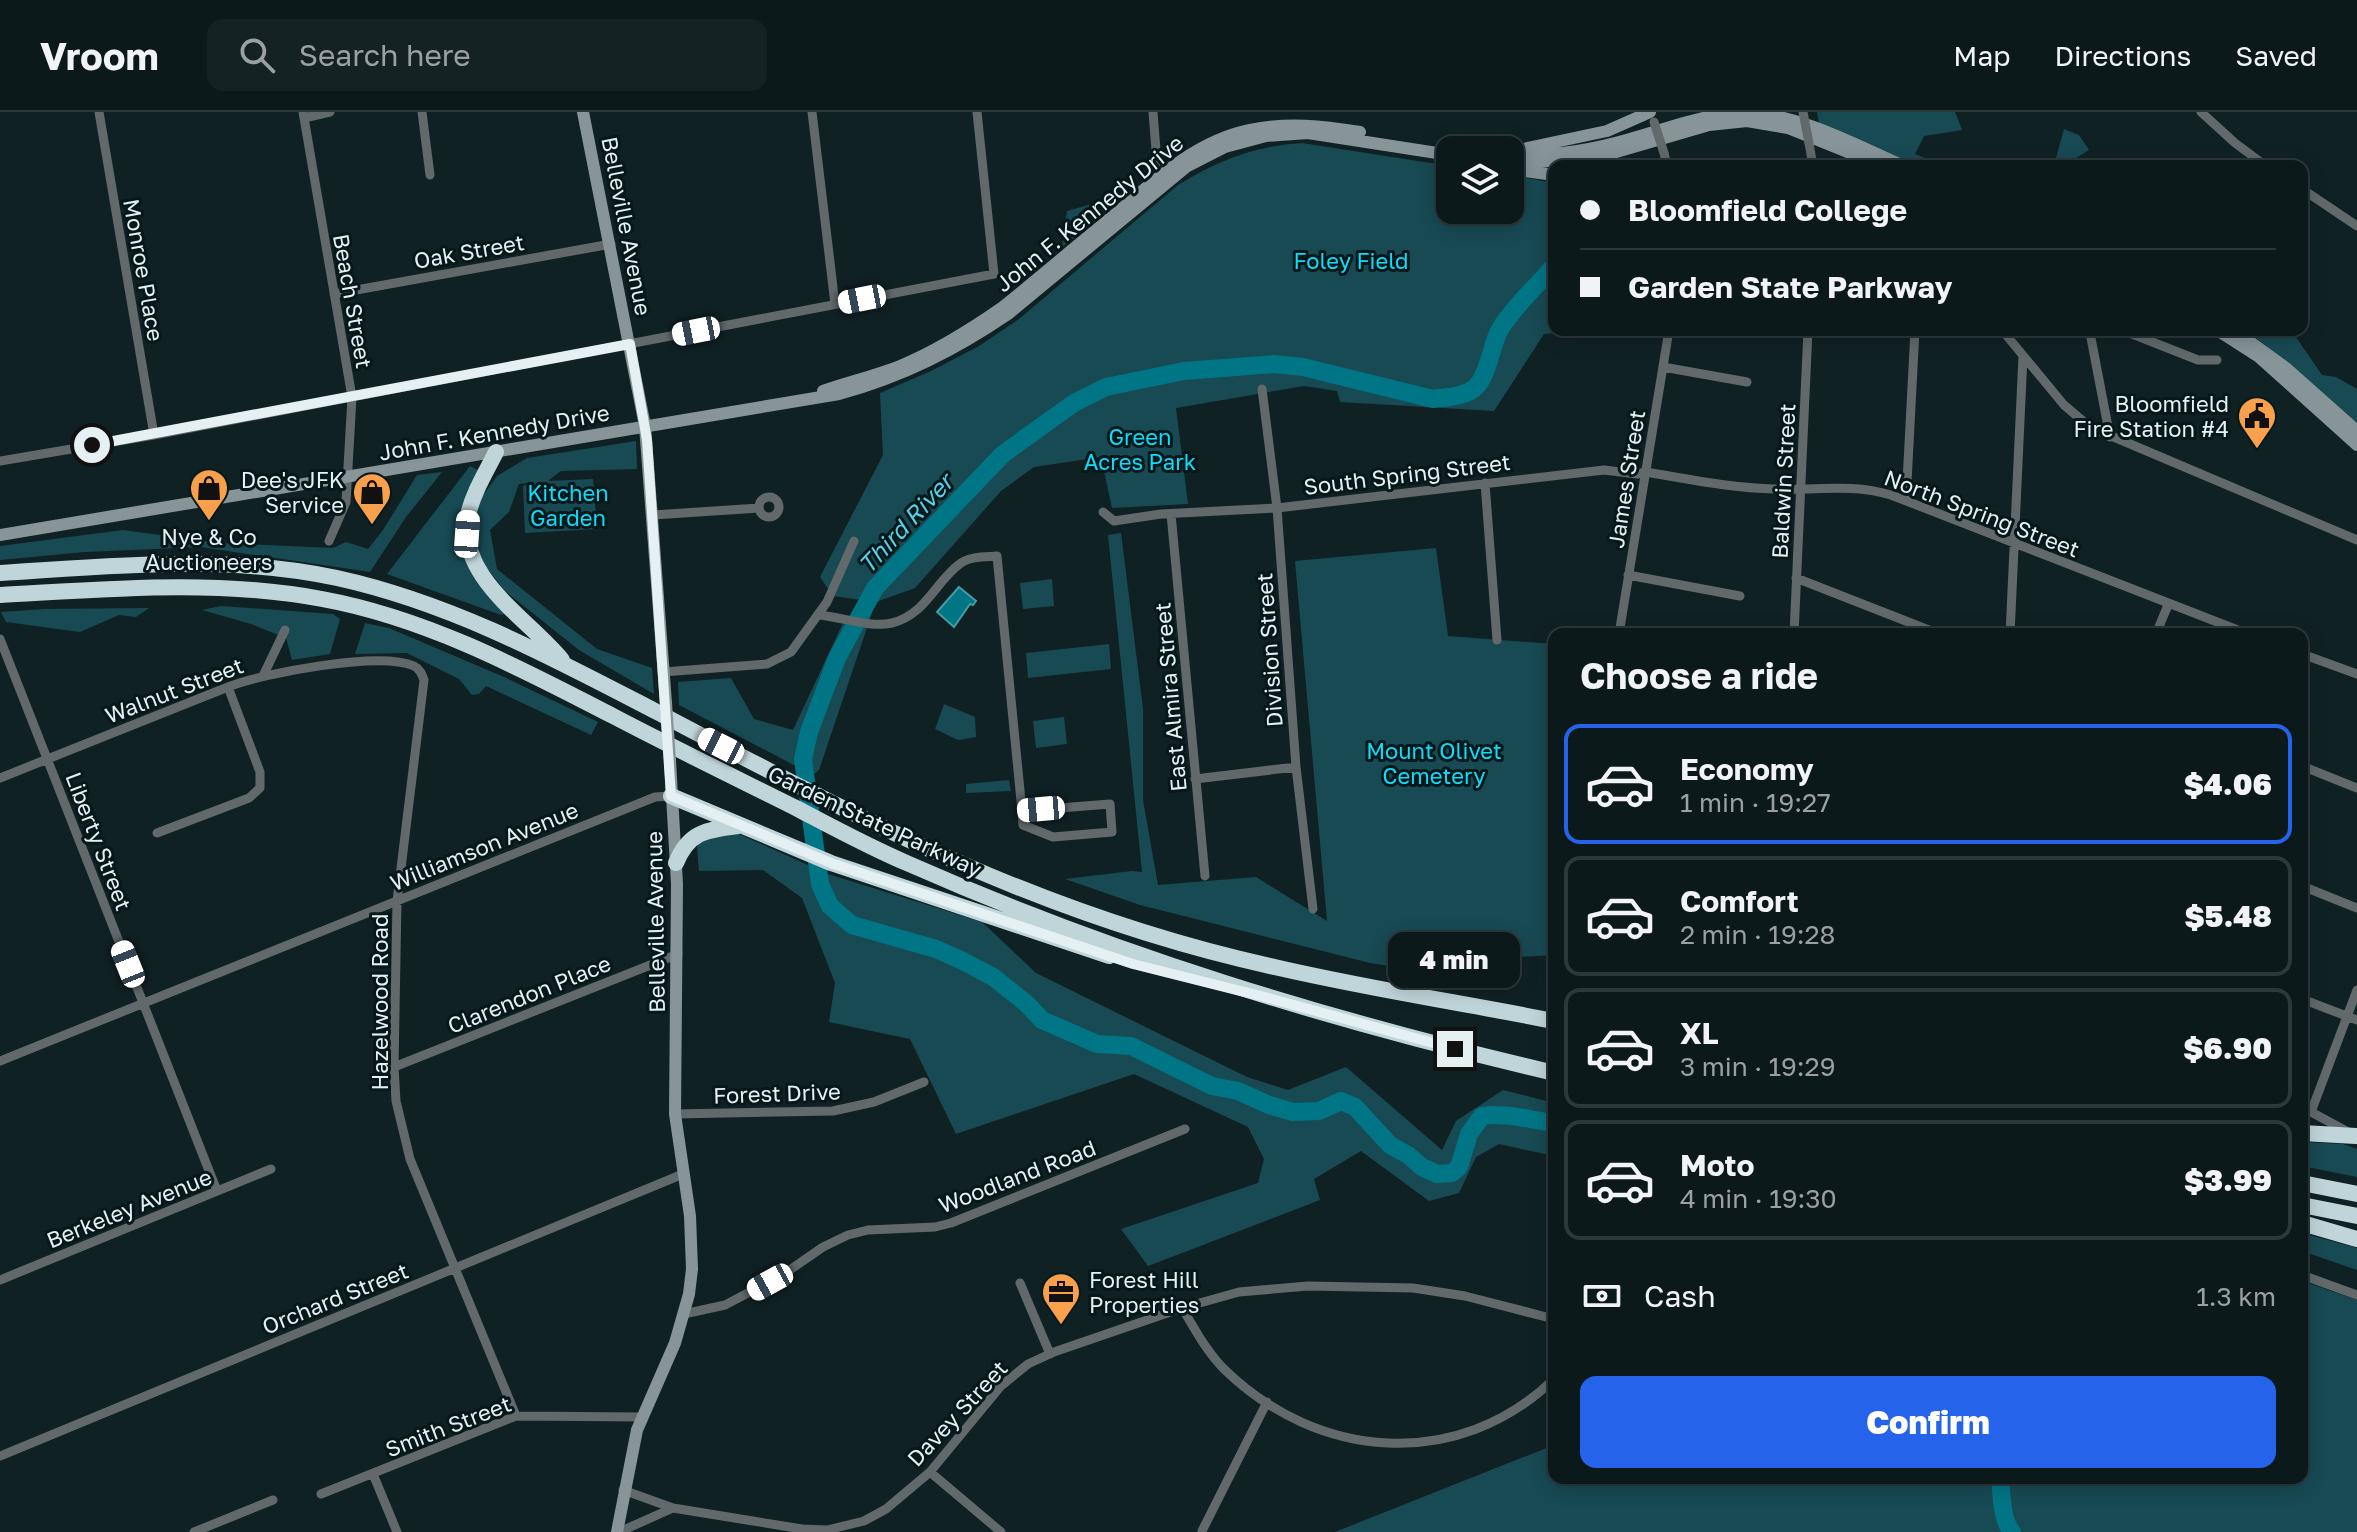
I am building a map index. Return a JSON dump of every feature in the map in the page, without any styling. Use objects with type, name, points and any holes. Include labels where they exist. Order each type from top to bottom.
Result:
[{"type":"highway","points":[[496,452],[473,497],[468,516],[467,534],[471,552],[478,569],[494,591],[546,640],[566,665]]},
{"type":"highway","name":"Garden State Parkway","points":[[0,573],[229,563],[281,569],[384,589],[434,605],[566,665],[820,797],[992,877],[1162,936],[1276,968],[1548,1020]]},
{"type":"highway","name":"Garden State Parkway","points":[[0,595],[169,586],[221,587],[325,599],[425,627],[472,646],[905,863],[1043,921],[1270,998],[1369,1027],[1548,1072]]},
{"type":"highway","points":[[671,796],[831,863],[1133,964],[1270,998]]},
{"type":"highway","points":[[676,863],[688,841],[699,834],[711,829],[741,826]]},
{"type":"highway","points":[[2308,1133],[2356,1136]]},
{"type":"highway","points":[[2308,1184],[2357,1194]]},
{"type":"highway","points":[[2308,1206],[2357,1216]]},
{"type":"highway","points":[[2308,1225],[2357,1239]]},
{"type":"main road","name":"Belleville Avenue","points":[[583,112],[645,426],[676,863],[675,1114],[692,1245],[689,1294],[684,1314],[675,1343],[641,1417],[623,1490],[618,1532]]},
{"type":"main road","points":[[1524,153],[1575,151],[1707,116],[1747,112],[1790,119],[1889,160]]},
{"type":"main road","points":[[1524,150],[1607,131],[1651,115]]},
{"type":"main road","points":[[1569,160],[1606,155],[1709,125],[1747,121],[1788,128],[1867,160]]},
{"type":"main road","name":"John F. Kennedy Drive","points":[[805,400],[824,390],[901,365],[965,332],[1003,307],[1181,160],[1222,139],[1256,129],[1308,125],[1436,146]]},
{"type":"main road","name":"John F. Kennedy Drive","points":[[0,535],[805,400],[874,385],[904,374],[957,347],[1008,314],[1186,167],[1225,147],[1266,136],[1308,133],[1436,154]]},
{"type":"main road","points":[[1524,162],[1548,163]]},
{"type":"main road","points":[[1524,171],[1548,174]]},
{"type":"main road","points":[[2226,336],[2259,357],[2357,445]]},
{"type":"main road","points":[[2242,336],[2286,368],[2357,431]]},
{"type":"street","name":"Monroe Place","points":[[99,112],[154,435]]},
{"type":"street","points":[[303,115],[330,112]]},
{"type":"street","points":[[422,112],[430,175]]},
{"type":"street","points":[[812,112],[835,304]]},
{"type":"street","points":[[0,461],[154,435],[994,274],[977,112]]},
{"type":"street","points":[[1153,112],[1157,163]]},
{"type":"street","points":[[1803,112],[1812,160]]},
{"type":"street","points":[[2201,112],[2258,160]]},
{"type":"street","name":"Beach Street","points":[[303,115],[352,397],[346,502],[329,541]]},
{"type":"street","points":[[1651,115],[1666,160]]},
{"type":"street","points":[[2308,193],[2357,226]]},
{"type":"street","name":"Oak Street","points":[[334,294],[611,244]]},
{"type":"street","name":"James Street","points":[[1620,628],[1668,336]]},
{"type":"street","name":"Baldwin Street","points":[[1794,628],[1808,336]]},
{"type":"street","points":[[1906,501],[1915,336]]},
{"type":"street","points":[[2007,336],[2076,417],[2110,437],[2357,540]]},
{"type":"street","points":[[2091,336],[2110,437]]},
{"type":"street","points":[[2137,336],[2198,360],[2217,360]]},
{"type":"street","points":[[2010,628],[2023,356]]},
{"type":"street","points":[[1663,367],[1747,382]]},
{"type":"street","name":"Division Street","points":[[1262,389],[1277,508],[1296,767],[1313,909]]},
{"type":"street","name":"South Spring Street","points":[[1103,512],[1114,521],[1171,514],[1277,508],[1604,470],[1637,474],[1646,472]]},
{"type":"street","name":"North Spring Street","points":[[1646,472],[1738,487],[1869,489],[2231,628]]},
{"type":"street","points":[[1485,483],[1497,640]]},
{"type":"street","points":[[653,515],[759,508]]},
{"type":"street","name":"East Almira Street","points":[[1171,514],[1205,876]]},
{"type":"street","points":[[663,672],[767,664],[791,652],[819,615],[854,541]]},
{"type":"street","points":[[819,615],[877,624],[904,620],[959,564],[969,559],[997,556],[1023,825],[1053,837],[1112,832],[1110,804],[1022,811]]},
{"type":"street","points":[[1628,575],[1740,596]]},
{"type":"street","points":[[1796,578],[1924,628]]},
{"type":"street","points":[[2158,628],[2168,605]]},
{"type":"street","points":[[263,676],[285,630]]},
{"type":"street","name":"Liberty Street","points":[[0,639],[217,1191]]},
{"type":"street","points":[[2308,656],[2357,674]]},
{"type":"street","name":"Walnut Street","points":[[0,778],[263,676],[371,660],[415,666]]},
{"type":"street","name":"Hazelwood Road","points":[[415,666],[424,680],[397,901],[394,1067],[401,1128],[410,1159],[516,1416]]},
{"type":"street","points":[[157,833],[249,798],[260,788],[260,772],[228,687]]},
{"type":"street","points":[[1195,779],[1296,767]]},
{"type":"street","points":[[2308,768],[2357,788]]},
{"type":"street","name":"Williamson Avenue","points":[[0,1061],[655,797],[663,794],[671,796]]},
{"type":"street","points":[[2308,888],[2357,908]]},
{"type":"street","name":"Clarendon Place","points":[[394,1067],[678,954]]},
{"type":"street","points":[[2308,1111],[2352,1018],[2357,990]]},
{"type":"street","points":[[2308,1001],[2352,1018]]},
{"type":"street","name":"Forest Drive","points":[[675,1114],[833,1111],[874,1102],[924,1082]]},
{"type":"street","points":[[2308,1113],[2356,1136]]},
{"type":"street","name":"Woodland Road","points":[[684,1314],[725,1305],[848,1235],[868,1230],[935,1227],[951,1223],[1185,1129]]},
{"type":"street","name":"Berkeley Avenue","points":[[0,1280],[271,1169]]},
{"type":"street","name":"Orchard Street","points":[[0,1456],[683,1174]]},
{"type":"street","points":[[2308,1277],[2357,1295]]},
{"type":"street","points":[[1020,1283],[1050,1354]]},
{"type":"street","name":"Davey Street","points":[[623,1490],[673,1508],[802,1529],[846,1529],[886,1509],[930,1472],[1001,1386],[1028,1364],[1182,1308],[1239,1292],[1357,1285],[1413,1288],[1465,1296],[1548,1317]]},
{"type":"street","points":[[1182,1308],[1205,1347],[1224,1368],[1267,1402],[1286,1414],[1325,1430],[1361,1440],[1401,1444],[1464,1435],[1514,1412],[1548,1384]]},
{"type":"street","points":[[1202,1531],[1267,1402]]},
{"type":"street","name":"Smith Street","points":[[321,1494],[516,1416],[641,1417]]},
{"type":"street","points":[[930,1472],[1001,1532]]},
{"type":"street","points":[[373,1474],[397,1532]]},
{"type":"street","points":[[194,1532],[273,1500]]},
{"type":"street","points":[[618,1532],[673,1508]]},
{"type":"green space","points":[[1817,112],[1955,112],[1962,130],[1924,136],[1915,154],[1930,160],[1904,160],[1819,124]]},
{"type":"green space","points":[[2064,129],[2079,135],[2089,150],[2073,160],[2039,160],[2056,158]]},
{"type":"green space","name":"Foley Field","points":[[1302,143],[1436,164],[1436,224],[1524,224],[1524,178],[1548,182],[1548,334],[1544,334],[1494,411],[1340,402],[1337,391],[1304,386],[1176,408],[1188,504],[1112,508],[1101,457],[1034,467],[1001,491],[915,588],[876,602],[833,596],[820,577],[883,455],[880,393],[979,346],[1019,319],[1178,185],[1222,162],[1253,151]]},
{"type":"green space","points":[[1106,200],[1118,203],[1062,247],[1067,211]]},
{"type":"green space","points":[[2254,336],[2295,336],[2322,375],[2336,377],[2357,389],[2357,423]]},
{"type":"green space","name":"Kitchen Garden","points":[[636,441],[637,469],[561,471],[548,481],[593,479],[597,529],[525,533],[523,486],[535,482],[519,484],[509,512],[490,530],[497,569],[597,649],[652,668],[654,694],[579,650],[505,591],[479,558],[474,530],[478,502],[497,476],[527,458]]},
{"type":"green space","points":[[470,466],[480,471],[462,535],[509,613],[501,615],[387,574]]},
{"type":"green space","points":[[442,472],[406,517],[370,572],[201,547],[85,552],[0,560],[0,546],[123,530],[219,543],[333,548],[346,542],[368,549],[417,475]]},
{"type":"green space","name":"Mount Olivet Cemetery","points":[[1121,533],[1143,709],[1143,800],[1158,885],[1256,877],[1327,921],[1295,561],[1436,548],[1448,636],[1548,644],[1548,955],[1500,958],[1488,975],[1433,973],[1370,963],[1140,905],[1065,879],[1142,872],[1108,535]]},
{"type":"green space","points":[[1052,579],[1054,606],[1023,609],[1020,583]]},
{"type":"green space","points":[[221,606],[333,614],[340,619],[330,654],[292,660],[286,638],[202,610]]},
{"type":"green space","points":[[149,608],[136,617],[119,615],[80,632],[6,622],[1,612],[45,609]]},
{"type":"green space","points":[[852,613],[872,613],[819,770],[813,775],[679,705],[678,682],[731,678],[754,719],[793,730],[842,625]]},
{"type":"green space","points":[[365,623],[389,628],[504,677],[598,722],[591,735],[486,686],[479,694],[472,695],[459,679],[407,653],[355,654]]},
{"type":"green space","points":[[1109,644],[1111,669],[1028,678],[1026,653]]},
{"type":"green space","points":[[944,704],[975,717],[976,737],[958,740],[935,729]]},
{"type":"green space","points":[[1064,717],[1067,744],[1036,748],[1033,721]]},
{"type":"green space","points":[[1009,780],[1011,791],[966,793],[966,784]]},
{"type":"green space","points":[[717,833],[739,834],[828,874],[982,922],[1036,973],[1247,1077],[1288,1090],[1346,1067],[1442,1150],[1456,1121],[1503,1090],[1548,1101],[1548,1155],[1499,1144],[1476,1157],[1459,1193],[1429,1201],[1361,1151],[1314,1179],[1320,1200],[1148,1266],[1121,1229],[1258,1183],[1264,1159],[1248,1127],[1134,1074],[956,1134],[910,1039],[829,1022],[835,983],[802,898],[763,870],[699,871],[697,845]]},
{"type":"green space","points":[[2308,1142],[2343,1144],[2357,1149],[2357,1177],[2308,1167]]},
{"type":"green space","points":[[2308,1235],[2357,1248],[2357,1270],[2308,1253]]},
{"type":"green space","points":[[2308,1283],[2357,1300],[2357,1532],[1335,1532],[1548,1447],[1548,1484],[2308,1484]]},
{"type":"shaded area","points":[[959,587],[976,601],[970,604],[954,627],[937,612]]},
{"type":"waterway","name":"Third River","points":[[1548,273],[1500,329],[1487,367],[1476,387],[1461,395],[1433,399],[1303,367],[1274,364],[1184,371],[1106,387],[1074,403],[1003,454],[875,588],[837,658],[809,732],[803,759],[820,884],[830,906],[852,925],[936,949],[993,977],[1042,1020],[1097,1044],[1131,1046],[1212,1086],[1238,1091],[1293,1112],[1319,1111],[1341,1101],[1355,1107],[1390,1145],[1437,1174],[1452,1173],[1459,1167],[1469,1134],[1482,1116],[1509,1116],[1548,1122]]},
{"type":"waterway","name":"Third River","points":[[2001,1484],[2004,1514],[2012,1532]]},
{"type":"place","name":"Bloomfield Fire Station #4","points":[[2257,450]]},
{"type":"place","name":"Nye & Co Auctioneers","points":[[209,522]]},
{"type":"place","name":"Dee's JFK Service","points":[[372,526]]},
{"type":"place","name":"Forest Hill Properties","points":[[1061,1326]]},
{"type":"route","points":[[92,445],[630,344],[647,440],[671,796],[874,879],[1133,964],[1455,1049]]},
{"type":"park label","name":"Green Acres Park","points":[[1140,448]]}]
